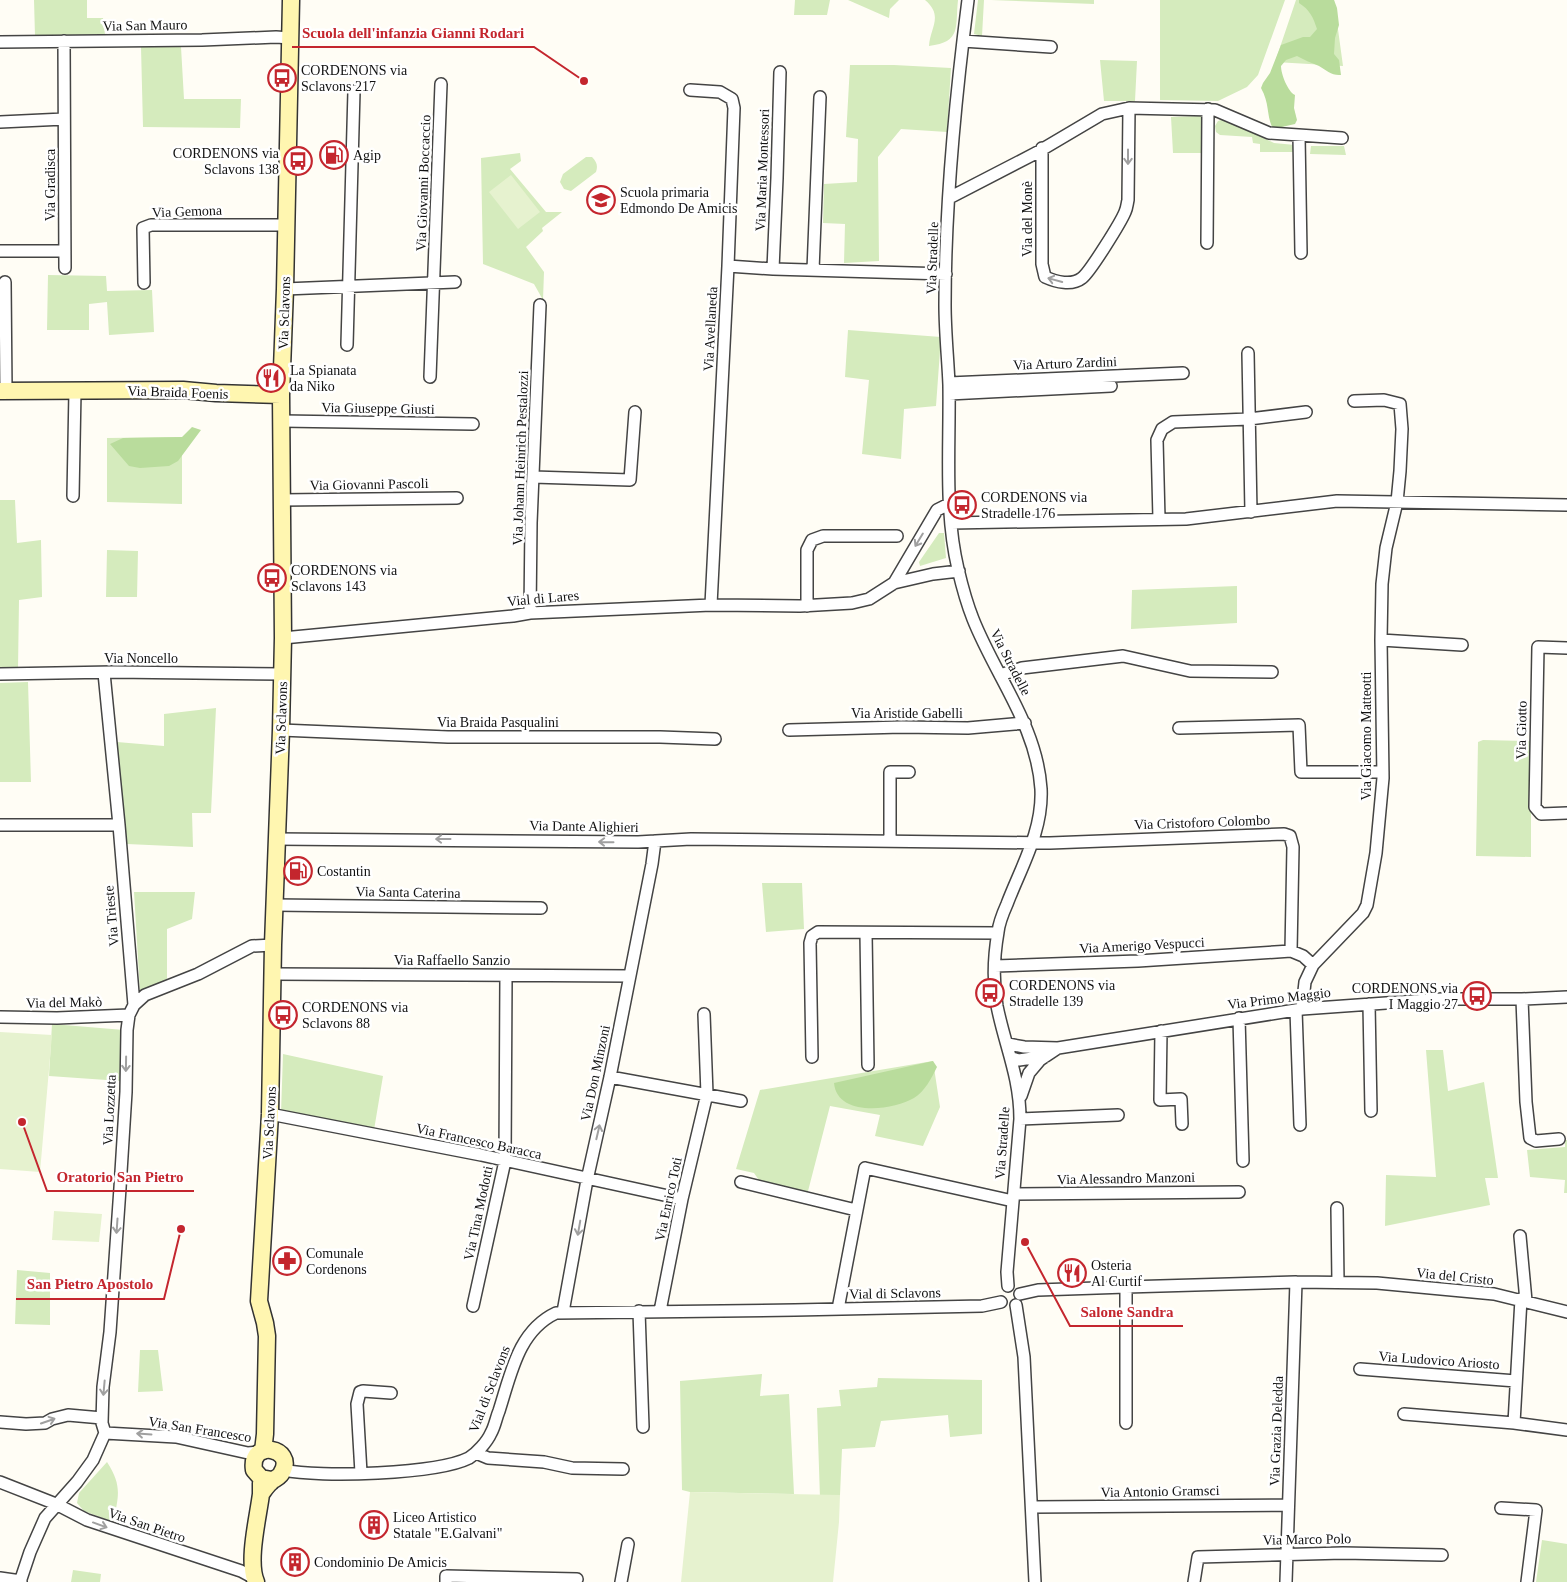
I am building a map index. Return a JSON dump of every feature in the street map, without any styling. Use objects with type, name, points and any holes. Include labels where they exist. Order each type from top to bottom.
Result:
[{"type":"street","name":"Via Sclavons","points":[[270,1481],[285,1466],[282,1456],[265,1451],[267,1336],[266,1323],[259,1301],[270,1114],[274,905],[281,730],[283,638],[281,395],[286,289],[291,0]]},
{"type":"street","name":"Via Stradelle","points":[[968,0],[955,106],[946,274],[949,504],[959,572],[973,619],[1025,723],[1034,749],[1041,790],[1039,822],[1033,842],[1017,876],[997,932],[995,966],[997,1005],[1012,1058],[1020,1098],[1008,1286],[1001,1293],[1002,1302]]},
{"type":"street","name":"Via San Mauro","points":[[0,42],[290,38]]},
{"type":"street","name":"Via Gradisca","points":[[64,41],[65,268]]},
{"type":"street","points":[[963,41],[1051,47]]},
{"type":"street","name":"Via Maria Montessori","points":[[773,269],[778,178],[780,72]]},
{"type":"street","name":"Via Giovanni Boccaccio","points":[[430,377],[441,84]]},
{"type":"street","name":"Via Avellaneda","points":[[690,90],[720,92],[732,98],[734,108],[711,605]]},
{"type":"street","points":[[347,345],[354,91]]},
{"type":"street","points":[[813,270],[820,97]]},
{"type":"street","name":"Via del Monè","points":[[949,198],[1102,114],[1129,108],[1208,109],[1215,110],[1269,133],[1342,138]]},
{"type":"street","name":"Via del Monè","points":[[1042,148],[1042,264],[1045,277],[1056,282],[1069,283],[1082,279],[1091,268],[1125,212],[1128,200],[1129,108]]},
{"type":"street","points":[[1207,244],[1208,109]]},
{"type":"street","points":[[0,122],[64,119]]},
{"type":"street","points":[[1299,136],[1301,253]]},
{"type":"street","name":"Via Gemona","points":[[144,283],[144,228],[151,225],[287,225]]},
{"type":"street","points":[[0,251],[65,251]]},
{"type":"street","points":[[728,266],[946,274]]},
{"type":"street","name":"Via Braida Foenis","points":[[5,282],[3,391],[183,390],[216,394],[281,395]]},
{"type":"street","points":[[286,289],[455,282]]},
{"type":"street","name":"Via Johann Heinrich Pestalozzi","points":[[530,613],[540,305]]},
{"type":"street","points":[[1248,353],[1251,512]]},
{"type":"street","name":"Via Arturo Zardini","points":[[949,389],[1182,373]]},
{"type":"street","name":"Via Arturo Zardini","points":[[949,389],[1111,386]]},
{"type":"street","points":[[73,496],[75,391]]},
{"type":"street","name":"Via Giacomo Matteotti","points":[[1300,1125],[1299,1009],[1305,982],[1313,964],[1363,913],[1367,905],[1376,853],[1383,772],[1382,584],[1386,548],[1396,502],[1402,429],[1400,404],[1384,400],[1354,401]]},
{"type":"street","points":[[534,477],[630,480],[635,412]]},
{"type":"street","points":[[1159,519],[1158,440],[1162,429],[1173,422],[1249,418],[1306,412]]},
{"type":"street","name":"Via Giuseppe Giusti","points":[[282,421],[473,424]]},
{"type":"street","name":"Via Giovanni Pascoli","points":[[282,500],[457,498]]},
{"type":"street","points":[[951,523],[1186,519],[1337,501],[1567,505]]},
{"type":"street","name":"Vial di Lares","points":[[894,583],[938,510],[949,504]]},
{"type":"street","points":[[807,606],[807,550],[812,540],[823,536],[897,536]]},
{"type":"street","name":"Vial di Lares","points":[[283,638],[530,613],[711,605],[807,606],[852,603],[869,599],[894,583],[933,574],[959,572]]},
{"type":"street","points":[[1381,640],[1462,645]]},
{"type":"street","name":"Via Giotto","points":[[1567,648],[1538,647],[1534,807],[1541,814],[1567,813]]},
{"type":"street","points":[[1000,675],[1022,668],[1123,656],[1190,671],[1272,672]]},
{"type":"street","name":"Via Trieste","points":[[104,673],[119,825],[131,1010]]},
{"type":"street","name":"Via Noncello","points":[[0,674],[282,674]]},
{"type":"street","name":"Via Aristide Gabelli","points":[[789,730],[902,727],[968,728],[1025,723]]},
{"type":"street","points":[[1179,728],[1299,725],[1301,772],[1383,772]]},
{"type":"street","name":"Via Braida Pasqualini","points":[[281,730],[448,737],[660,737],[715,739]]},
{"type":"street","points":[[890,841],[890,772],[909,772]]},
{"type":"street","points":[[0,825],[119,825]]},
{"type":"street","name":"Via Cristoforo Colombo","points":[[1033,842],[1050,843],[1275,834],[1290,836],[1293,847],[1291,952]]},
{"type":"street","name":"Via Dante Alighieri","points":[[276,838],[1033,842]]},
{"type":"street","name":"Via Don Minzoni","points":[[563,1312],[652,864],[654,841]]},
{"type":"street","name":"Via Santa Caterina","points":[[274,905],[541,908]]},
{"type":"street","points":[[812,1057],[810,943],[812,936],[818,932],[997,932]]},
{"type":"street","points":[[866,933],[868,1066]]},
{"type":"street","points":[[131,1010],[145,995],[198,974],[252,946],[273,945]]},
{"type":"street","points":[[1291,952],[1303,956],[1313,964]]},
{"type":"street","name":"Via Amerigo Vespucci","points":[[995,966],[1138,961],[1291,952]]},
{"type":"street","name":"Via Raffaello Sanzio","points":[[273,974],[630,976]]},
{"type":"street","name":"Via Tina Modotti","points":[[474,1306],[505,1161],[506,976]]},
{"type":"street","name":"Via Primo Maggio","points":[[1008,1044],[1024,1047],[1058,1048],[1299,1009],[1442,999],[1567,997]]},
{"type":"street","points":[[1522,999],[1526,1102],[1530,1138],[1536,1141],[1559,1139]]},
{"type":"street","points":[[1369,1004],[1371,1111]]},
{"type":"street","name":"Via del Makò","points":[[0,1017],[57,1018],[131,1010]]},
{"type":"street","name":"Via Lozzetta","points":[[105,1433],[102,1418],[120,1188],[126,1092],[127,1030],[131,1010]]},
{"type":"street","name":"Via Enrico Toti","points":[[660,1311],[682,1199],[707,1094],[704,1014]]},
{"type":"street","points":[[1239,1018],[1243,1161]]},
{"type":"street","points":[[1161,1031],[1160,1100],[1181,1099],[1182,1124]]},
{"type":"street","name":"Via Primo Maggio","points":[[1020,1098],[1029,1072],[1058,1048]]},
{"type":"street","name":"Via Primo Maggio","points":[[1012,1058],[1019,1060],[1046,1056]]},
{"type":"street","points":[[610,1077],[742,1101]]},
{"type":"street","name":"Via Francesco Baracca","points":[[270,1114],[370,1132],[682,1199]]},
{"type":"street","points":[[1020,1119],[1118,1115]]},
{"type":"street","name":"Via Alessandro Manzoni","points":[[856,1210],[865,1168],[1013,1197],[1239,1192]]},
{"type":"street","points":[[741,1182],[856,1210],[838,1309]]},
{"type":"street","points":[[1337,1208],[1338,1282]]},
{"type":"street","name":"Via Ludovico Ariosto","points":[[1514,1423],[1523,1300],[1520,1236]]},
{"type":"street","name":"Via Grazia Deledda","points":[[1286,1582],[1296,1282]]},
{"type":"street","name":"Via del Cristo","points":[[1018,1299],[1038,1290],[1338,1282],[1387,1284],[1494,1294],[1567,1312]]},
{"type":"street","points":[[1008,1286],[1016,1288],[1024,1357],[1036,1582]]},
{"type":"street","points":[[1126,1287],[1126,1423]]},
{"type":"street","points":[[1002,1302],[1010,1307],[1018,1299]]},
{"type":"street","name":"Vial di Sclavons","points":[[270,1481],[329,1473],[361,1473],[433,1468],[468,1458],[476,1453],[492,1433],[517,1354],[526,1338],[533,1328],[545,1318],[556,1313],[982,1306],[1002,1302]]},
{"type":"street","points":[[639,1311],[643,1427]]},
{"type":"street","name":"Via Ludovico Ariosto","points":[[1360,1370],[1516,1381]]},
{"type":"street","points":[[361,1473],[357,1404],[360,1392],[391,1393]]},
{"type":"street","points":[[1404,1414],[1514,1423],[1567,1430]]},
{"type":"street","points":[[0,1422],[46,1423],[52,1419],[68,1415],[102,1418]]},
{"type":"street","points":[[0,1578],[20,1582],[30,1552],[45,1518],[77,1482],[93,1460],[105,1433]]},
{"type":"street","name":"Via San Francesco","points":[[105,1433],[176,1437],[248,1453],[265,1451]]},
{"type":"street","points":[[255,1580],[252,1574],[253,1555],[270,1481],[254,1470],[254,1460],[265,1451]]},
{"type":"street","points":[[476,1453],[488,1458],[544,1462],[572,1468],[623,1469]]},
{"type":"street","name":"Via San Pietro","points":[[0,1482],[102,1525],[241,1571],[255,1580]]},
{"type":"street","name":"Via Antonio Gramsci","points":[[1033,1508],[1288,1505]]},
{"type":"street","points":[[1501,1508],[1536,1510],[1527,1582]]},
{"type":"street","points":[[621,1582],[628,1544]]},
{"type":"street","name":"Via Marco Polo","points":[[1194,1582],[1198,1557],[1343,1553],[1442,1555]]},
{"type":"street","points":[[231,1568],[241,1566],[253,1555]]},
{"type":"street","points":[[446,1582],[446,1576],[578,1579]]},
{"type":"green space","points":[[34,0],[87,0],[87,18],[103,18],[105,35],[35,36]]},
{"type":"green space","points":[[795,0],[830,0],[827,15],[794,15]]},
{"type":"green space","points":[[848,0],[899,0],[890,9],[889,18]]},
{"type":"green space","points":[[925,0],[958,0],[955,32],[947,41],[929,46],[935,17],[934,11]]},
{"type":"green space","points":[[978,0],[984,0],[982,36],[974,34]]},
{"type":"green space","points":[[991,0],[1094,0],[1094,4]]},
{"type":"green space","points":[[1160,0],[1285,0],[1258,75],[1247,87],[1218,101],[1160,100]]},
{"type":"green space","points":[[1296,0],[1334,0],[1343,66],[1275,62]]},
{"type":"green space","points":[[1299,0],[1334,0],[1339,25],[1335,38],[1334,54],[1339,60],[1341,75],[1332,74],[1297,56],[1286,60],[1281,69],[1287,87],[1295,95],[1294,108],[1297,120],[1295,124],[1273,129],[1269,119],[1266,99],[1261,88],[1263,83],[1270,73],[1281,45],[1303,37],[1310,37],[1317,29],[1311,14],[1299,3]]},
{"type":"green space","points":[[141,47],[181,47],[184,99],[241,99],[240,128],[143,127]]},
{"type":"green space","points":[[1100,60],[1137,61],[1135,101],[1104,101]]},
{"type":"green space","points":[[850,65],[951,68],[947,132],[901,129],[878,157],[879,261],[844,263],[845,224],[823,223],[824,184],[857,182],[858,139],[846,137]]},
{"type":"green space","points":[[1171,117],[1204,117],[1205,153],[1173,153]]},
{"type":"green space","points":[[1224,119],[1274,143],[1295,145],[1297,152],[1260,152],[1260,144],[1253,143],[1252,137],[1220,135],[1216,132],[1215,126],[1218,121]]},
{"type":"green space","points":[[1311,146],[1344,146],[1346,155],[1310,154]]},
{"type":"green space","points":[[520,153],[521,161],[510,169],[546,212],[562,212],[542,228],[543,231],[526,247],[544,272],[543,300],[534,284],[483,264],[481,158]]},
{"type":"green space","points":[[586,157],[592,157],[595,161],[597,166],[596,172],[571,191],[564,189],[560,182],[563,174]]},
{"type":"green space","points":[[511,175],[540,212],[518,229],[489,192]]},
{"type":"green space","points":[[48,275],[106,276],[107,291],[152,290],[154,332],[109,335],[107,302],[89,304],[89,330],[47,330]]},
{"type":"green space","points":[[848,330],[941,337],[936,406],[904,409],[901,459],[862,454],[869,380],[845,377]]},
{"type":"green space","points":[[192,427],[201,430],[178,461],[169,466],[140,468],[129,466],[110,444],[123,438],[182,437]]},
{"type":"green space","points":[[182,437],[182,504],[107,502],[107,438]]},
{"type":"green space","points":[[0,500],[15,500],[17,543],[41,540],[42,597],[19,600],[18,669],[0,669]]},
{"type":"green space","points":[[939,533],[944,533],[946,558],[920,566],[919,562]]},
{"type":"green space","points":[[107,550],[138,551],[137,597],[106,597]]},
{"type":"green space","points":[[1237,586],[1237,623],[1131,629],[1132,590]]},
{"type":"green space","points":[[28,682],[31,782],[0,782],[0,683]]},
{"type":"green space","points":[[216,708],[211,813],[192,813],[193,847],[127,844],[117,742],[164,746],[164,714]]},
{"type":"green space","points":[[1483,740],[1531,741],[1531,857],[1476,856],[1478,742]]},
{"type":"green space","points":[[762,883],[802,883],[804,929],[766,932]]},
{"type":"green space","points":[[134,892],[195,892],[192,919],[167,929],[167,979],[140,992]]},
{"type":"green space","points":[[52,1024],[124,1030],[121,1081],[49,1076]]},
{"type":"green space","points":[[0,1032],[52,1035],[40,1172],[0,1169]]},
{"type":"green space","points":[[1426,1050],[1443,1050],[1448,1091],[1484,1082],[1498,1178],[1485,1178],[1490,1205],[1385,1226],[1386,1175],[1436,1177]]},
{"type":"green space","points":[[283,1054],[383,1076],[374,1130],[281,1113]]},
{"type":"green space","points":[[933,1061],[940,1107],[923,1146],[875,1136],[880,1115],[830,1106],[807,1195],[763,1186],[754,1173],[736,1169],[760,1090]]},
{"type":"green space","points":[[933,1061],[937,1067],[925,1088],[914,1098],[893,1106],[867,1108],[855,1106],[845,1102],[837,1094],[834,1083]]},
{"type":"green space","points":[[1565,1140],[1567,1140],[1567,1193],[1564,1193],[1565,1180],[1530,1177],[1527,1150],[1565,1147]]},
{"type":"green space","points":[[54,1211],[102,1214],[99,1242],[52,1240]]},
{"type":"green space","points":[[17,1270],[50,1273],[50,1325],[15,1324]]},
{"type":"green space","points":[[140,1350],[158,1350],[163,1391],[138,1392]]},
{"type":"green space","points":[[762,1374],[760,1396],[789,1394],[794,1494],[690,1492],[682,1490],[680,1381]]},
{"type":"green space","points":[[878,1378],[982,1380],[982,1434],[950,1437],[948,1415],[881,1421],[875,1447],[842,1449],[840,1495],[820,1498],[817,1408],[841,1406],[839,1390],[877,1387]]},
{"type":"green space","points":[[107,1462],[115,1477],[118,1491],[113,1522],[84,1511],[77,1503],[79,1493]]},
{"type":"green space","points":[[690,1492],[840,1495],[833,1582],[681,1582]]},
{"type":"green space","points":[[1542,1540],[1567,1544],[1567,1582],[1536,1582]]},
{"type":"green space","points":[[73,1570],[101,1574],[100,1582],[71,1582]]},
{"type":"place","name":"CORDENONS via Sclavons 217","points":[[282,78]]},
{"type":"place","name":"Scuola dell'infanzia Gianni Rodari","points":[[584,81]]},
{"type":"place","name":"Agip","points":[[334,155]]},
{"type":"place","name":"CORDENONS via Sclavons 138","points":[[298,161]]},
{"type":"place","name":"Scuola primaria Edmondo De Amicis","points":[[601,200]]},
{"type":"place","name":"La Spianata da Niko","points":[[271,378]]},
{"type":"place","name":"CORDENONS via Stradelle 176","points":[[962,505]]},
{"type":"place","name":"CORDENONS via Sclavons 143","points":[[272,578]]},
{"type":"place","name":"Costantin","points":[[298,871]]},
{"type":"place","name":"CORDENONS via Stradelle 139","points":[[990,993]]},
{"type":"place","name":"CORDENONS via I Maggio 27","points":[[1477,996]]},
{"type":"place","name":"CORDENONS via Sclavons 88","points":[[283,1015]]},
{"type":"place","name":"Oratorio San Pietro","points":[[22,1122]]},
{"type":"place","name":"San Pietro Apostolo","points":[[181,1229]]},
{"type":"place","name":"Salone Sandra","points":[[1025,1242]]},
{"type":"place","name":"Comunale Cordenons","points":[[287,1261]]},
{"type":"place","name":"Osteria Al Curtif","points":[[1072,1273]]},
{"type":"place","name":"Liceo Artistico Statale \"E.Galvani\"","points":[[374,1525]]},
{"type":"place","name":"Condominio De Amicis","points":[[295,1562]]}]
